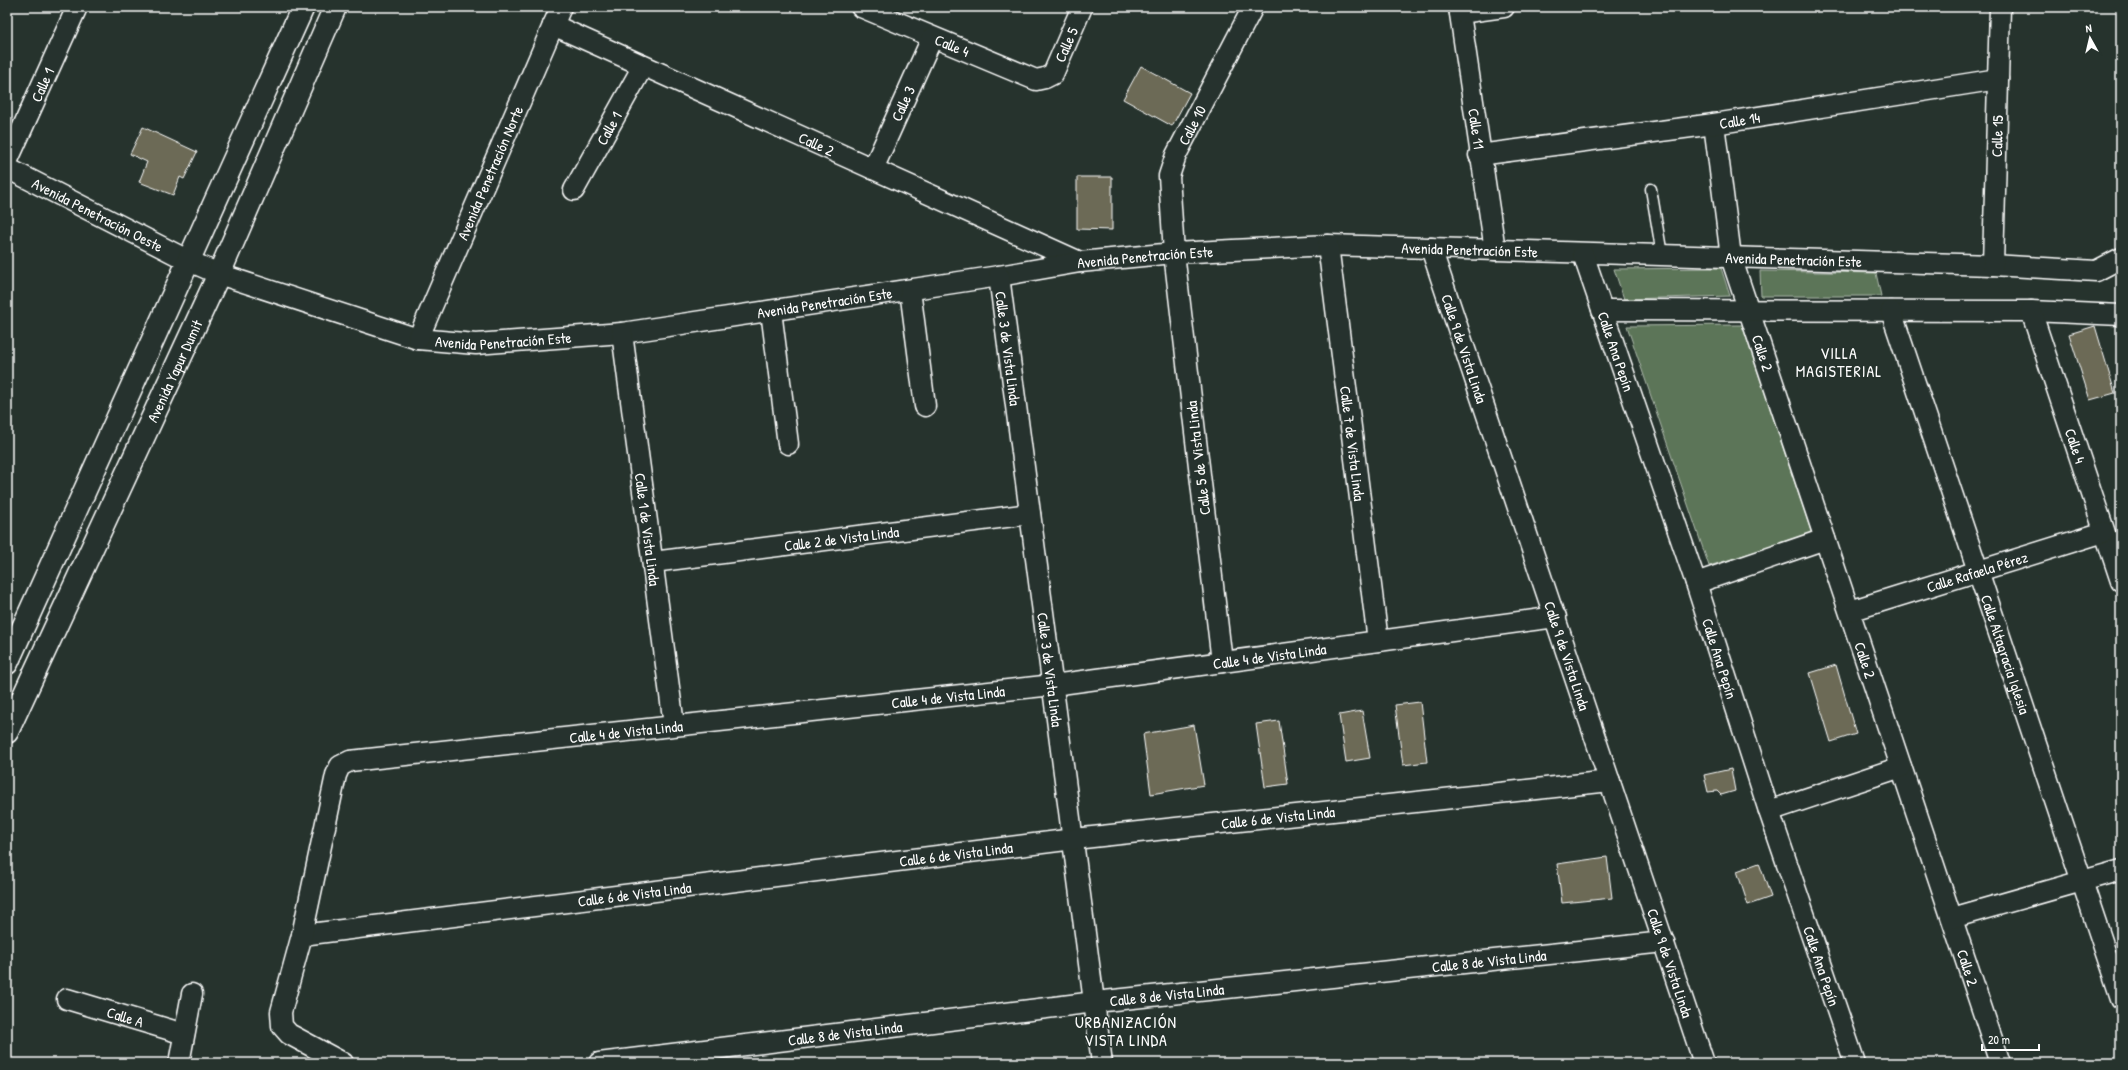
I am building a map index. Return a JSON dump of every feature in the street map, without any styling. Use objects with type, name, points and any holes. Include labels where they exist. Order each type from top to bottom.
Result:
[{"type":"main road","name":"Avenida Yapur Dumit","points":[[7,663],[303,7]]},
{"type":"main road","name":"Avenida Yapur Dumit","points":[[7,732],[220,274],[336,7]]},
{"type":"street","name":"Calle 1","points":[[7,162],[77,7]]},
{"type":"street","name":"Avenida Penetración Norte","points":[[418,339],[561,7]]},
{"type":"street","name":"Calle 4","points":[[861,7],[932,38],[1036,80],[1045,78]]},
{"type":"street","name":"Calle 5","points":[[1045,78],[1053,74],[1082,7]]},
{"type":"street","name":"Calle 10","points":[[1174,253],[1170,176],[1172,165],[1253,7]]},
{"type":"street","points":[[1459,10],[1504,7]]},
{"type":"street","name":"Calle 15","points":[[1993,265],[2000,7]]},
{"type":"street","name":"Calle 11","points":[[1459,10],[1479,154],[1495,250]]},
{"type":"street","name":"Calle 2","points":[[553,26],[1080,262]]},
{"type":"street","name":"Calle 3","points":[[873,169],[932,38]]},
{"type":"street","name":"Calle 1","points":[[574,190],[643,66]]},
{"type":"street","name":"Calle 14","points":[[1479,154],[1714,124],[1998,79]]},
{"type":"street","name":"Calle 2","points":[[1714,124],[1731,257],[1952,918],[1996,1062]]},
{"type":"street","name":"Avenida Penetración Oeste","points":[[7,168],[189,261]]},
{"type":"street","name":"Avenida Penetración Este","points":[[189,261],[220,274],[418,339],[476,344],[622,333],[910,290],[1080,262],[1174,253],[1328,245],[1583,254],[1993,265],[2096,271],[2120,259]]},
{"type":"street","name":"Calle 7 de Vista Linda","points":[[1328,245],[1378,641]]},
{"type":"street","name":"Calle 9 de Vista Linda","points":[[1431,248],[1704,1063]]},
{"type":"street","name":"Calle 5 de Vista Linda","points":[[1174,253],[1222,662]]},
{"type":"street","name":"Calle Ana Pepín","points":[[1583,254],[1696,583],[1769,811],[1855,1063]]},
{"type":"street","name":"Calle 3 de Vista Linda","points":[[999,276],[1074,839],[1102,1063]]},
{"type":"street","points":[[910,290],[925,406]]},
{"type":"street","points":[[771,310],[788,444]]},
{"type":"street","points":[[1602,310],[2031,311],[2121,314]]},
{"type":"street","name":"Calle Altagracia Iglesia","points":[[1891,310],[2121,998]]},
{"type":"street","name":"Calle 4","points":[[2031,311],[2104,532],[2120,574]]},
{"type":"street","name":"Calle 1 de Vista Linda","points":[[622,333],[674,725]]},
{"type":"street","name":"Calle 2 de Vista Linda","points":[[653,562],[1030,514]]},
{"type":"street","name":"Calle Rafaela Pérez","points":[[1850,611],[2104,532]]},
{"type":"street","points":[[1696,583],[1825,539]]},
{"type":"street","name":"Calle 4 de Vista Linda","points":[[302,935],[336,775],[340,766],[350,761],[1053,685],[1556,618]]},
{"type":"street","points":[[1769,811],[1901,767]]},
{"type":"street","name":"Calle 6 de Vista Linda","points":[[302,935],[1074,839],[1610,781]]},
{"type":"street","points":[[1952,918],[2121,870]]},
{"type":"street","points":[[302,935],[281,1012],[282,1026],[289,1034],[343,1063]]},
{"type":"street","name":"Calle 8 de Vista Linda","points":[[599,1063],[1095,1002],[1664,942]]},
{"type":"street","points":[[179,1063],[192,994]]},
{"type":"street","name":"Calle A","points":[[67,999],[184,1034]]},
{"type":"lane","points":[[1651,189],[1662,255]]},
{"type":"green space","points":[[1721,268],[1730,296],[1624,299],[1614,269]]},
{"type":"green space","points":[[1760,271],[1876,273],[1881,296],[1761,296]]},
{"type":"green space","points":[[1742,325],[1812,534],[1709,566],[1627,326]]},
{"type":"building","points":[[1141,66],[1190,93],[1172,126],[1123,99]]},
{"type":"building","points":[[143,127],[197,152],[184,179],[180,177],[173,195],[139,182],[147,162],[130,154]]},
{"type":"building","points":[[1077,177],[1112,177],[1112,230],[1077,229]]},
{"type":"building","points":[[2095,326],[2115,393],[2090,400],[2069,334]]},
{"type":"building","points":[[1836,665],[1856,734],[1831,742],[1810,673]]},
{"type":"building","points":[[1420,702],[1427,762],[1403,765],[1395,705]]},
{"type":"building","points":[[1362,711],[1370,758],[1346,762],[1339,715]]},
{"type":"building","points":[[1279,721],[1288,784],[1265,787],[1256,724]]},
{"type":"building","points":[[1194,725],[1204,785],[1151,794],[1143,734]]},
{"type":"building","points":[[1731,769],[1735,791],[1721,795],[1717,791],[1708,792],[1704,775]]},
{"type":"building","points":[[1607,857],[1612,898],[1562,903],[1557,864]]},
{"type":"building","points":[[1759,863],[1771,897],[1748,905],[1737,871]]},
{"type":"district","name":"VILLA MAGISTERIAL","points":[[1839,362]]},
{"type":"district","name":"URBANIZACIÓN VISTA LINDA","points":[[1126,1031]]}]
